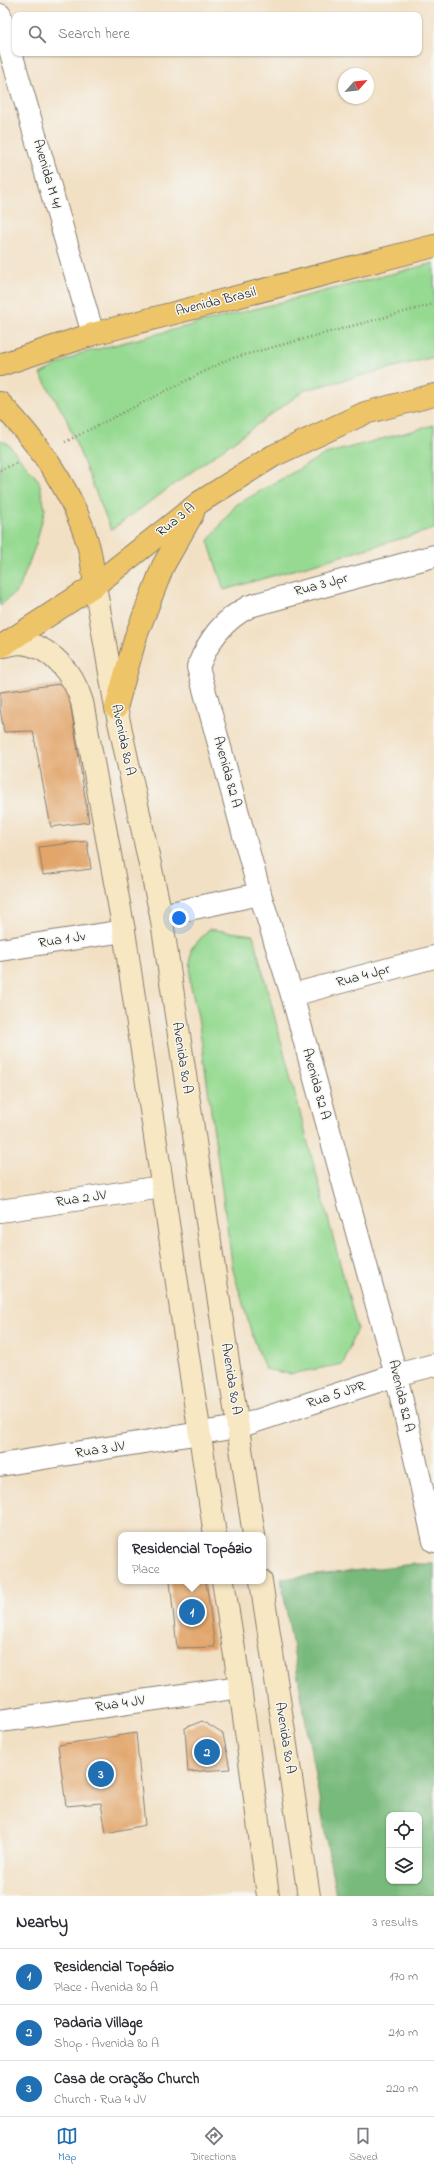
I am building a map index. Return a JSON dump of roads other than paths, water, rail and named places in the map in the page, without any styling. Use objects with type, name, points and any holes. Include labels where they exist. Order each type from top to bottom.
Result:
[{"type":"main road","name":"Avenida Brasil","points":[[0,366],[93,334],[434,246]]},
{"type":"main road","name":"Rua 3 A","points":[[2,646],[95,585],[200,502],[273,456],[364,413],[434,395]]},
{"type":"main road","points":[[0,403],[26,430],[62,483],[78,515],[89,549],[95,585]]},
{"type":"main road","points":[[116,708],[136,636],[161,573],[200,502]]},
{"type":"main road","name":"Avenida 80 A","points":[[95,585],[116,708],[161,915],[254,1532]]},
{"type":"main road","points":[[2,646],[20,643],[44,652],[64,668],[78,690],[124,931],[215,1532]]},
{"type":"main road","points":[[223,1584],[240,1687],[268,1896]]},
{"type":"main road","name":"Avenida 80 A","points":[[261,1584],[309,1896]]},
{"type":"street","name":"Avenida M 41","points":[[0,14],[12,55]]},
{"type":"street","name":"Avenida M 41","points":[[12,56],[93,334]]},
{"type":"street","name":"Rua 3 Jpr","points":[[216,632],[237,612],[263,600],[434,556]]},
{"type":"street","name":"Avenida 82 A","points":[[216,632],[208,644],[198,667],[260,894],[292,995],[396,1375],[434,1541]]},
{"type":"street","points":[[161,915],[260,894]]},
{"type":"street","name":"Rua 1 Jv","points":[[0,950],[124,931]]},
{"type":"street","name":"Rua 4 Jpr","points":[[292,995],[434,957]]},
{"type":"street","name":"Rua 2 JV","points":[[0,1211],[162,1187]]},
{"type":"street","name":"Rua 5 JPR","points":[[199,1434],[238,1427],[396,1375],[434,1365]]},
{"type":"street","name":"Rua 3 JV","points":[[0,1465],[199,1434]]},
{"type":"street","name":"Rua 4 JV","points":[[0,1721],[240,1687]]},
{"type":"place","name":"Residencial Topázio","points":[[192,1612]]},
{"type":"place","name":"Padaria Village","points":[[207,1752]]},
{"type":"place","name":"Casa de Oração Church","points":[[101,1774]]}]
